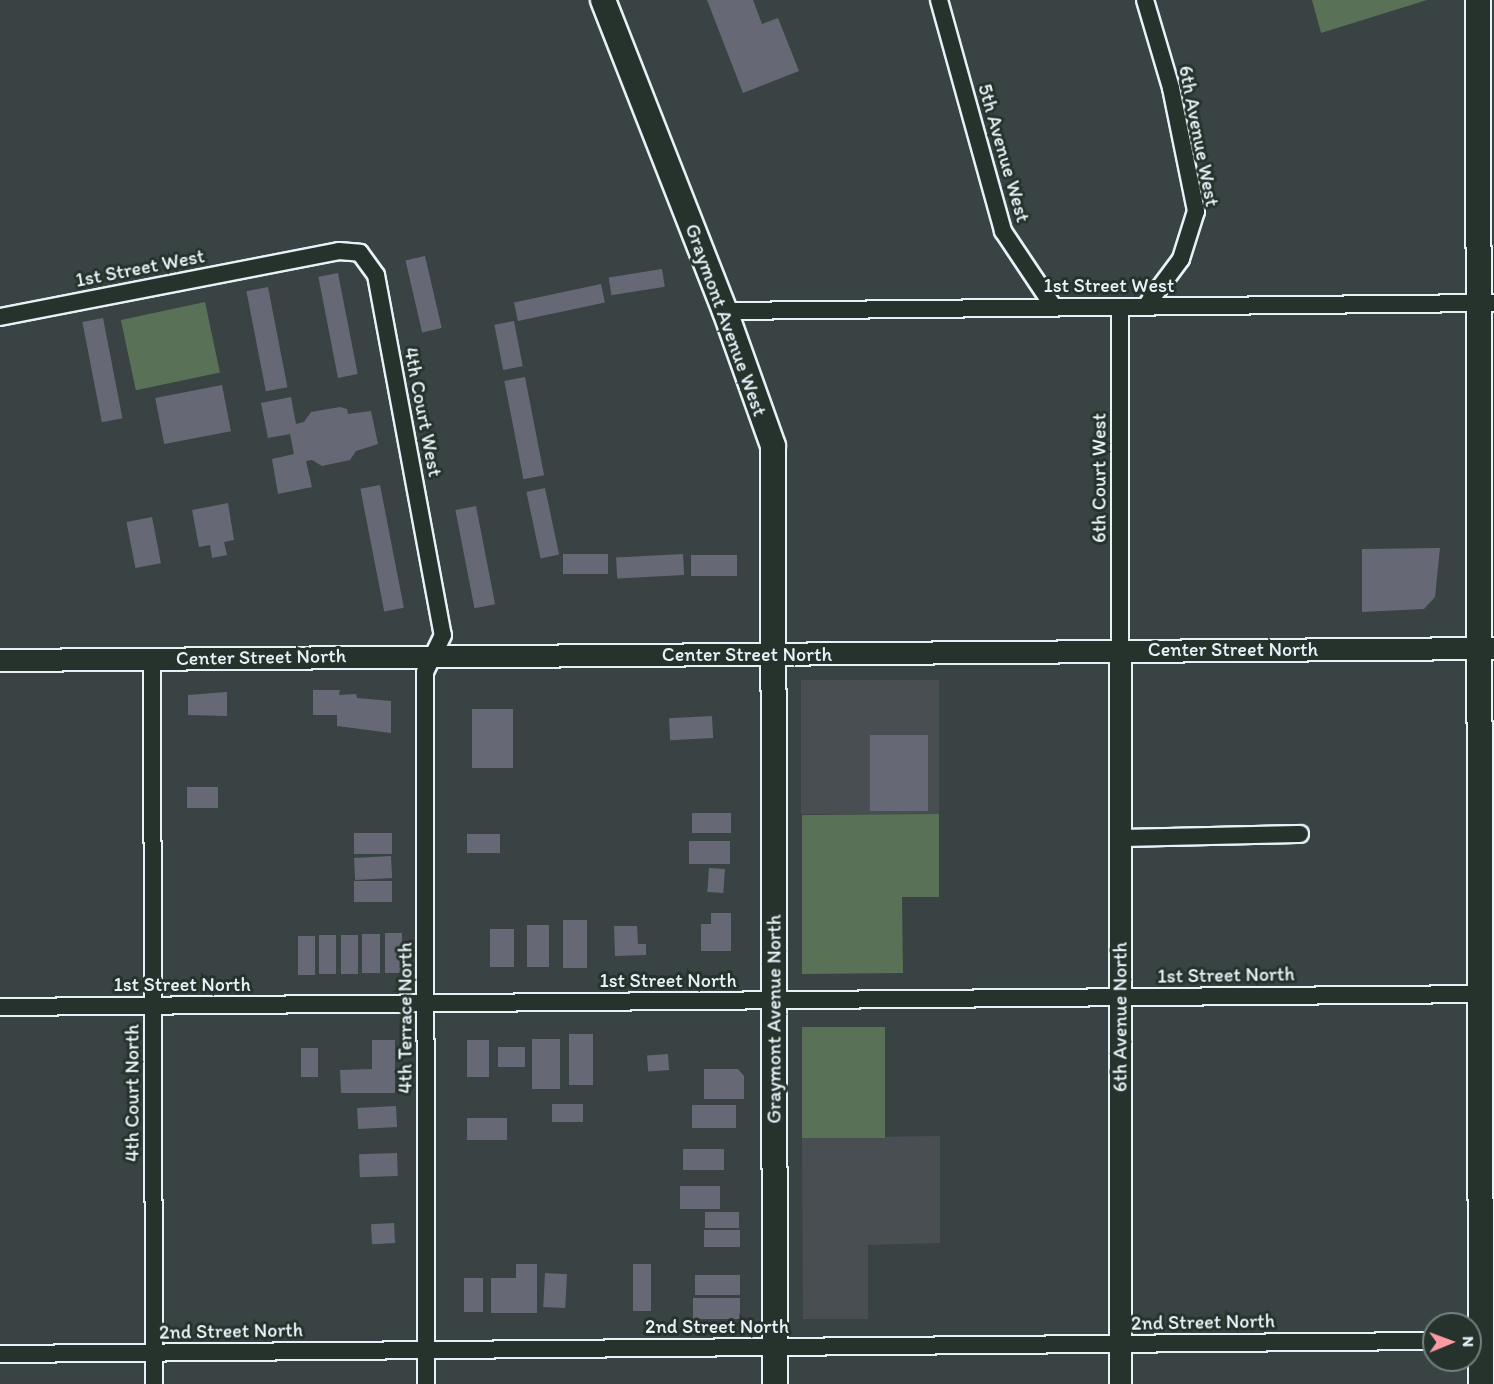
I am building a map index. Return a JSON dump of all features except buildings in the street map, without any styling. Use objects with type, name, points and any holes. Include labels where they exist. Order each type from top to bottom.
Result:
[{"type":"main road","name":"Graymont Avenue West","points":[[603,0],[724,311],[772,446],[774,654]]},
{"type":"main road","points":[[1478,0],[1486,303],[1487,648],[1480,994],[1487,1018],[1482,1331]]},
{"type":"main road","name":"Graymont Avenue North","points":[[774,654],[775,1384]]},
{"type":"street","name":"5th Avenue West","points":[[939,0],[1003,231],[1053,306]]},
{"type":"street","name":"6th Avenue West","points":[[1145,0],[1171,88],[1196,211],[1180,259],[1146,306]]},
{"type":"street","name":"4th Court West","points":[[289,260],[339,251],[360,253],[376,275],[443,634],[436,655]]},
{"type":"street","name":"1st Street West","points":[[0,317],[289,260]]},
{"type":"street","name":"1st Street West","points":[[724,311],[1486,303]]},
{"type":"street","name":"6th Court West","points":[[1120,307],[1120,650]]},
{"type":"street","name":"Center Street North","points":[[0,660],[1487,648]]},
{"type":"street","name":"6th Avenue North","points":[[1120,650],[1120,1384]]},
{"type":"street","name":"4th Terrace North","points":[[426,1384],[425,672],[436,655]]},
{"type":"street","name":"4th Court North","points":[[152,658],[154,1384]]},
{"type":"street","points":[[1120,838],[1300,834]]},
{"type":"street","name":"1st Street North","points":[[0,1007],[1480,994]]},
{"type":"street","name":"2nd Street North","points":[[0,1354],[1422,1341]]},
{"type":"shaded area","points":[[801,680],[939,680],[939,814],[801,814]]},
{"type":"shaded area","points":[[940,1136],[940,1243],[868,1245],[868,1319],[803,1319],[802,1138]]},
{"type":"green space","points":[[1312,0],[1427,0],[1321,33]]},
{"type":"green space","points":[[205,302],[220,372],[136,390],[121,320]]},
{"type":"green space","points":[[939,814],[939,897],[902,897],[903,973],[802,974],[802,815]]},
{"type":"green space","points":[[802,1027],[885,1027],[885,1138],[802,1138]]}]
